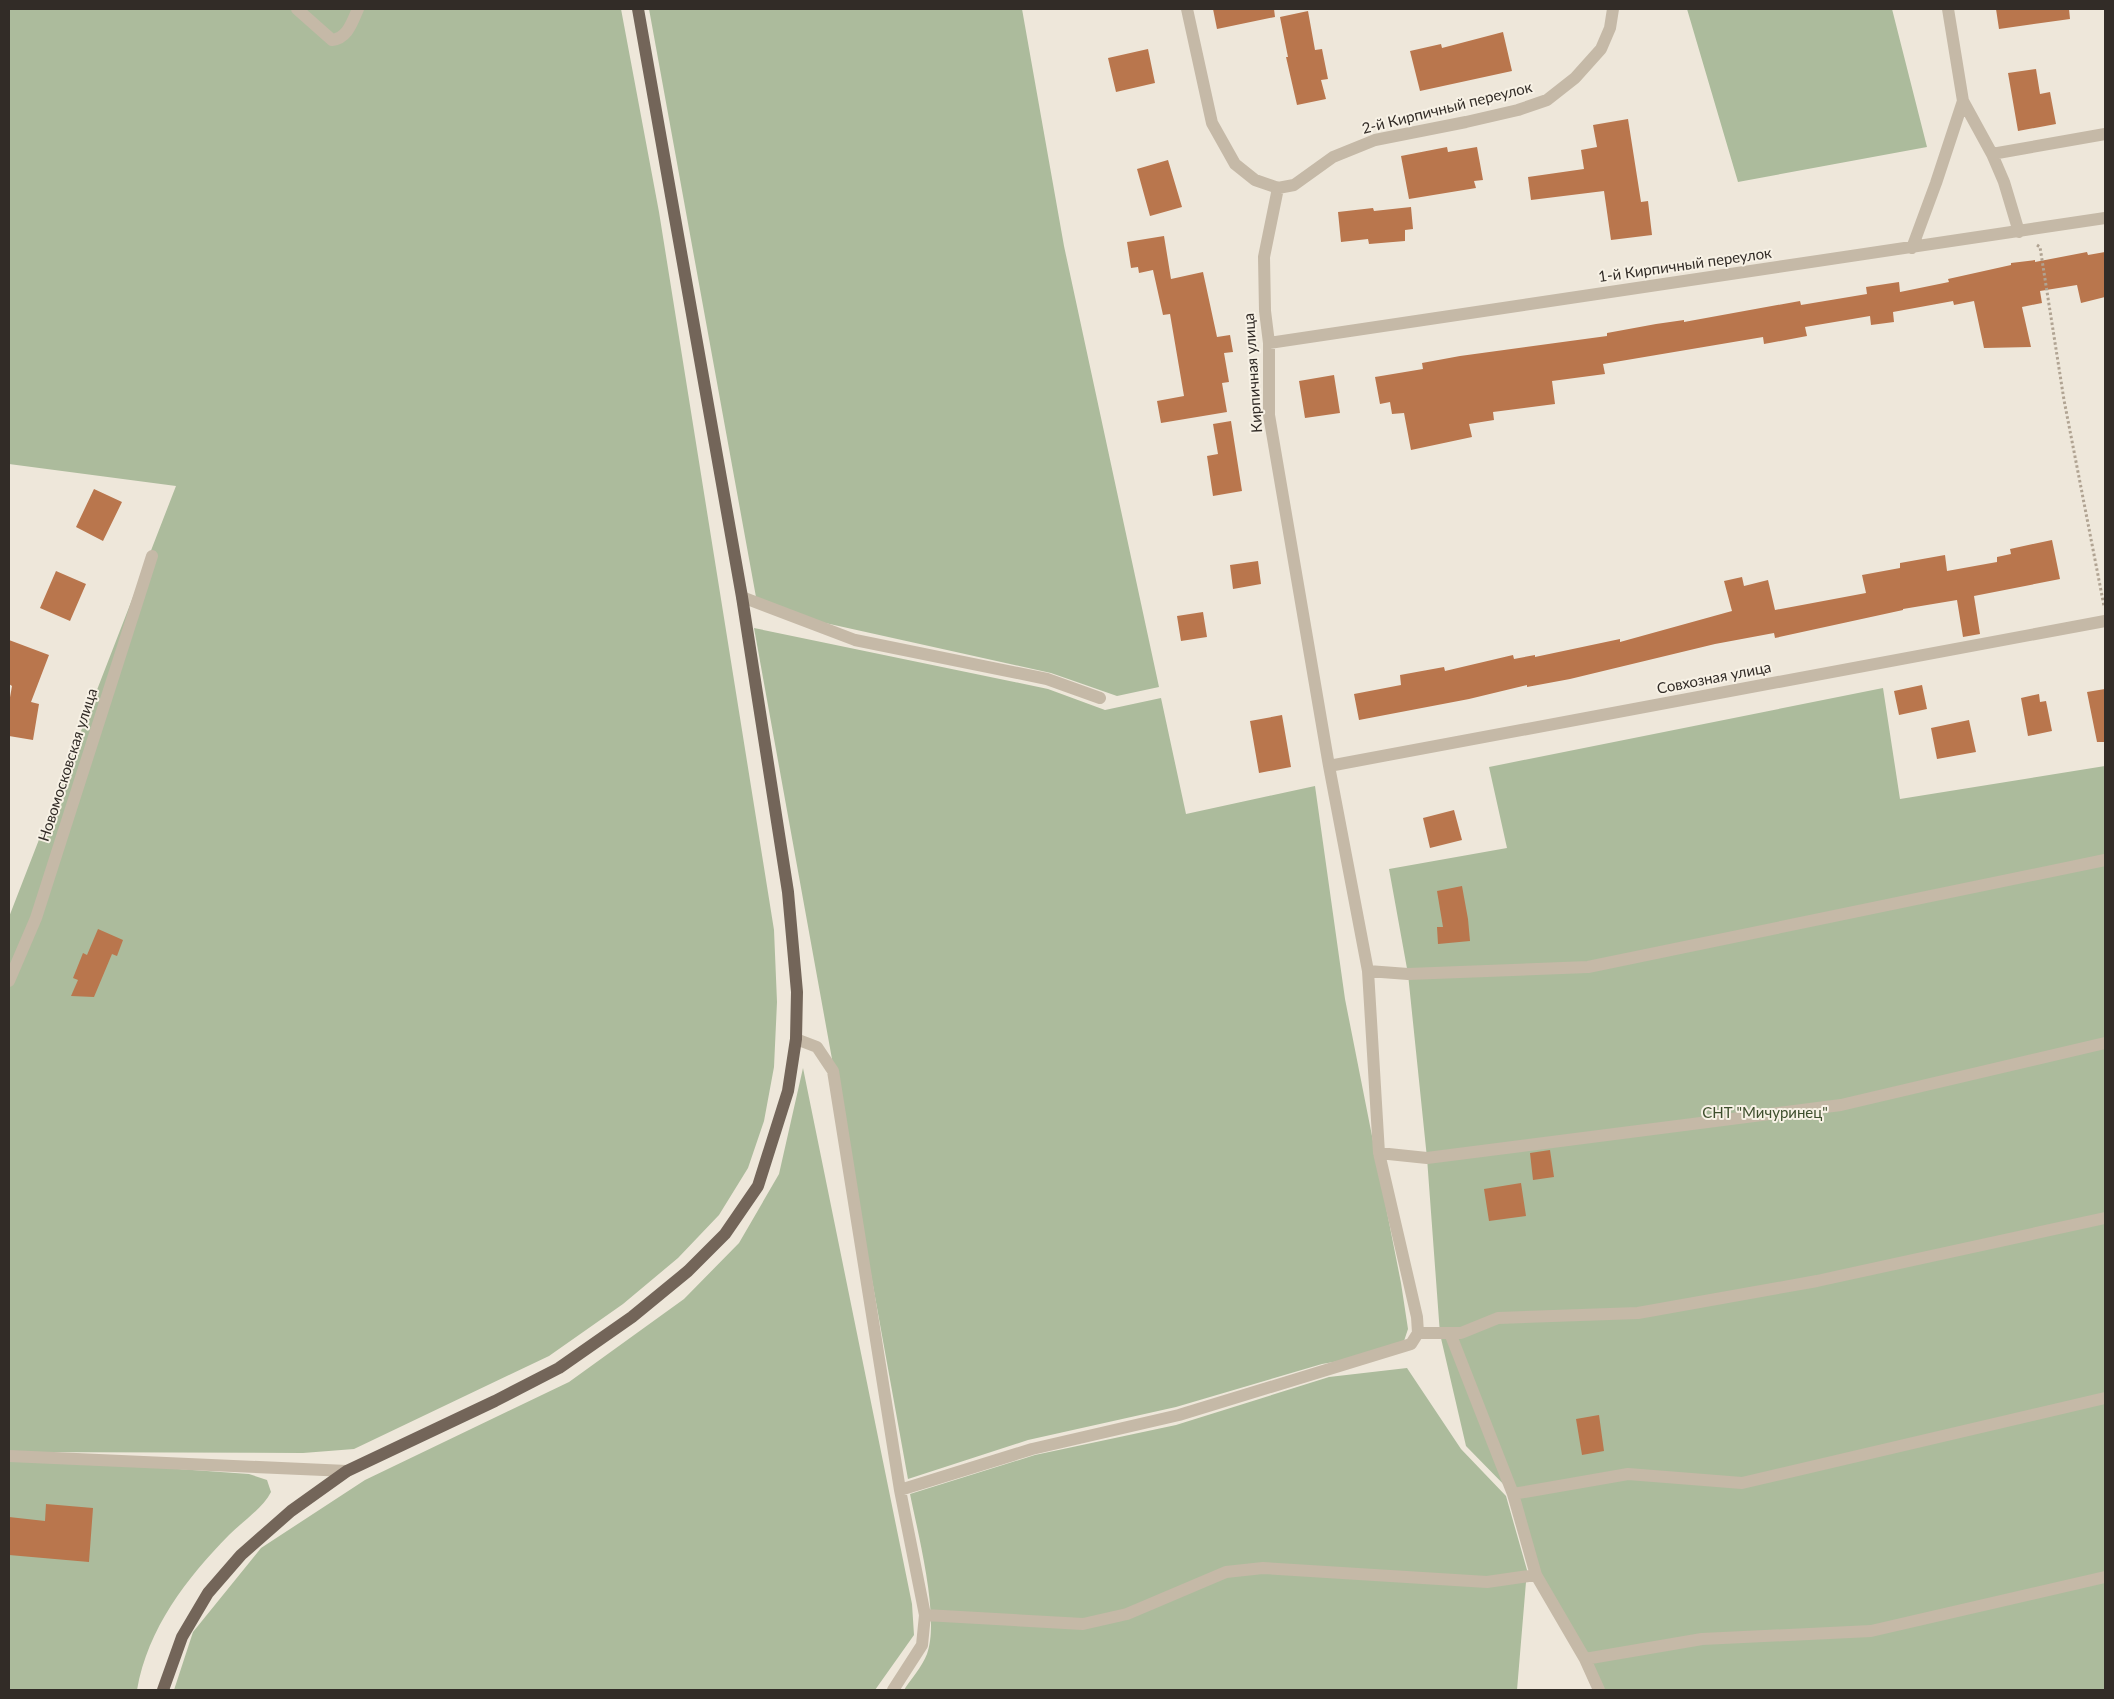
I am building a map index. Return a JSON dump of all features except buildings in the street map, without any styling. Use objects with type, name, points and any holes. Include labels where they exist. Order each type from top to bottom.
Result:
[{"type":"main road","points":[[162,1690],[182,1637],[208,1593],[241,1555],[264,1533],[347,1472],[559,1368],[632,1317],[688,1271],[725,1234],[758,1186],[788,1090],[796,1039],[796,992],[788,892],[742,597],[638,9]]},
{"type":"street","points":[[297,9],[332,40],[340,39],[346,35],[358,9]]},
{"type":"street","points":[[1187,9],[1212,123],[1234,164],[1255,180],[1278,188]]},
{"type":"street","name":"2-й Кирпичный переулок","points":[[1278,188],[1294,186],[1333,157],[1375,140],[1518,110],[1548,100],[1575,78],[1601,49],[1610,28],[1613,9]]},
{"type":"street","points":[[1948,9],[1962,101],[1992,154],[2004,182],[2019,232]]},
{"type":"street","points":[[1912,248],[1936,183],[1962,101]]},
{"type":"street","points":[[1992,154],[2105,134]]},
{"type":"street","name":"Кирпичная улица","points":[[1278,188],[1264,257],[1265,311],[1269,343],[1269,414],[1329,766],[1368,971],[1379,1153],[1417,1318],[1418,1333]]},
{"type":"street","name":"1-й Кирпичный переулок","points":[[1269,343],[2105,218]]},
{"type":"street","name":"Новомосковская улица","points":[[9,981],[36,918],[152,556]]},
{"type":"street","points":[[742,597],[855,640],[1047,680],[1100,698]]},
{"type":"street","name":"Совхозная улица","points":[[1329,766],[2105,621]]},
{"type":"street","points":[[1368,971],[1408,974],[1588,967],[2105,860]]},
{"type":"street","points":[[796,1039],[817,1047],[833,1071],[900,1490],[925,1615],[922,1645],[893,1690]]},
{"type":"street","points":[[1379,1153],[1427,1158],[1841,1105],[2105,1043]]},
{"type":"street","points":[[900,1490],[1032,1449],[1179,1415],[1411,1344],[1418,1333],[1461,1333],[1498,1318],[1638,1313],[1817,1281],[2105,1218]]},
{"type":"street","points":[[1450,1334],[1513,1494],[1536,1575],[1585,1659],[1599,1690]]},
{"type":"street","points":[[1513,1494],[1628,1474],[1742,1483],[2105,1398]]},
{"type":"street","points":[[9,1456],[347,1472]]},
{"type":"street","points":[[925,1615],[1083,1624],[1127,1614],[1226,1572],[1263,1568],[1487,1582],[1536,1575]]},
{"type":"street","points":[[1585,1659],[1702,1639],[1871,1631],[2105,1577]]},
{"type":"path","points":[[2019,232],[2040,247],[2064,400],[2105,614]]},
{"type":"green space","points":[[9,9],[621,9],[659,212],[774,930],[777,1002],[774,1067],[764,1121],[748,1168],[719,1215],[678,1258],[623,1304],[549,1356],[354,1449],[303,1453],[9,1452],[9,917],[176,486],[9,464]]},
{"type":"green space","points":[[649,9],[1022,9],[1064,246],[1159,687],[1117,696],[1051,673],[758,608]]},
{"type":"green space","points":[[1687,9],[1892,9],[1927,147],[1738,182]]},
{"type":"green space","points":[[754,628],[1048,689],[1105,710],[1161,698],[1186,814],[1315,786],[1345,999],[1401,1283],[1408,1329],[1404,1341],[1379,1354],[1322,1364],[1176,1407],[1028,1440],[908,1479]]},
{"type":"green space","name":"СНТ \"Мичуринец\"","points":[[1883,688],[1900,799],[2105,766],[2105,1690],[1599,1690],[1536,1575],[1513,1494],[1466,1446],[1440,1334],[1427,1158],[1408,974],[1389,869],[1507,848],[1489,767]]},
{"type":"green space","points":[[803,1068],[912,1604],[914,1635],[875,1690],[174,1690],[193,1632],[261,1548],[365,1480],[569,1382],[684,1299],[739,1243],[779,1174]]},
{"type":"green space","points":[[1407,1368],[1461,1449],[1506,1496],[1527,1570],[1517,1690],[904,1690],[927,1654],[931,1619],[926,1576],[910,1494],[1035,1455],[1176,1425],[1329,1377]]},
{"type":"green space","points":[[9,1457],[249,1474],[267,1480],[271,1492],[267,1498],[213,1552],[171,1606],[150,1646],[142,1667],[137,1690],[9,1690]]}]
